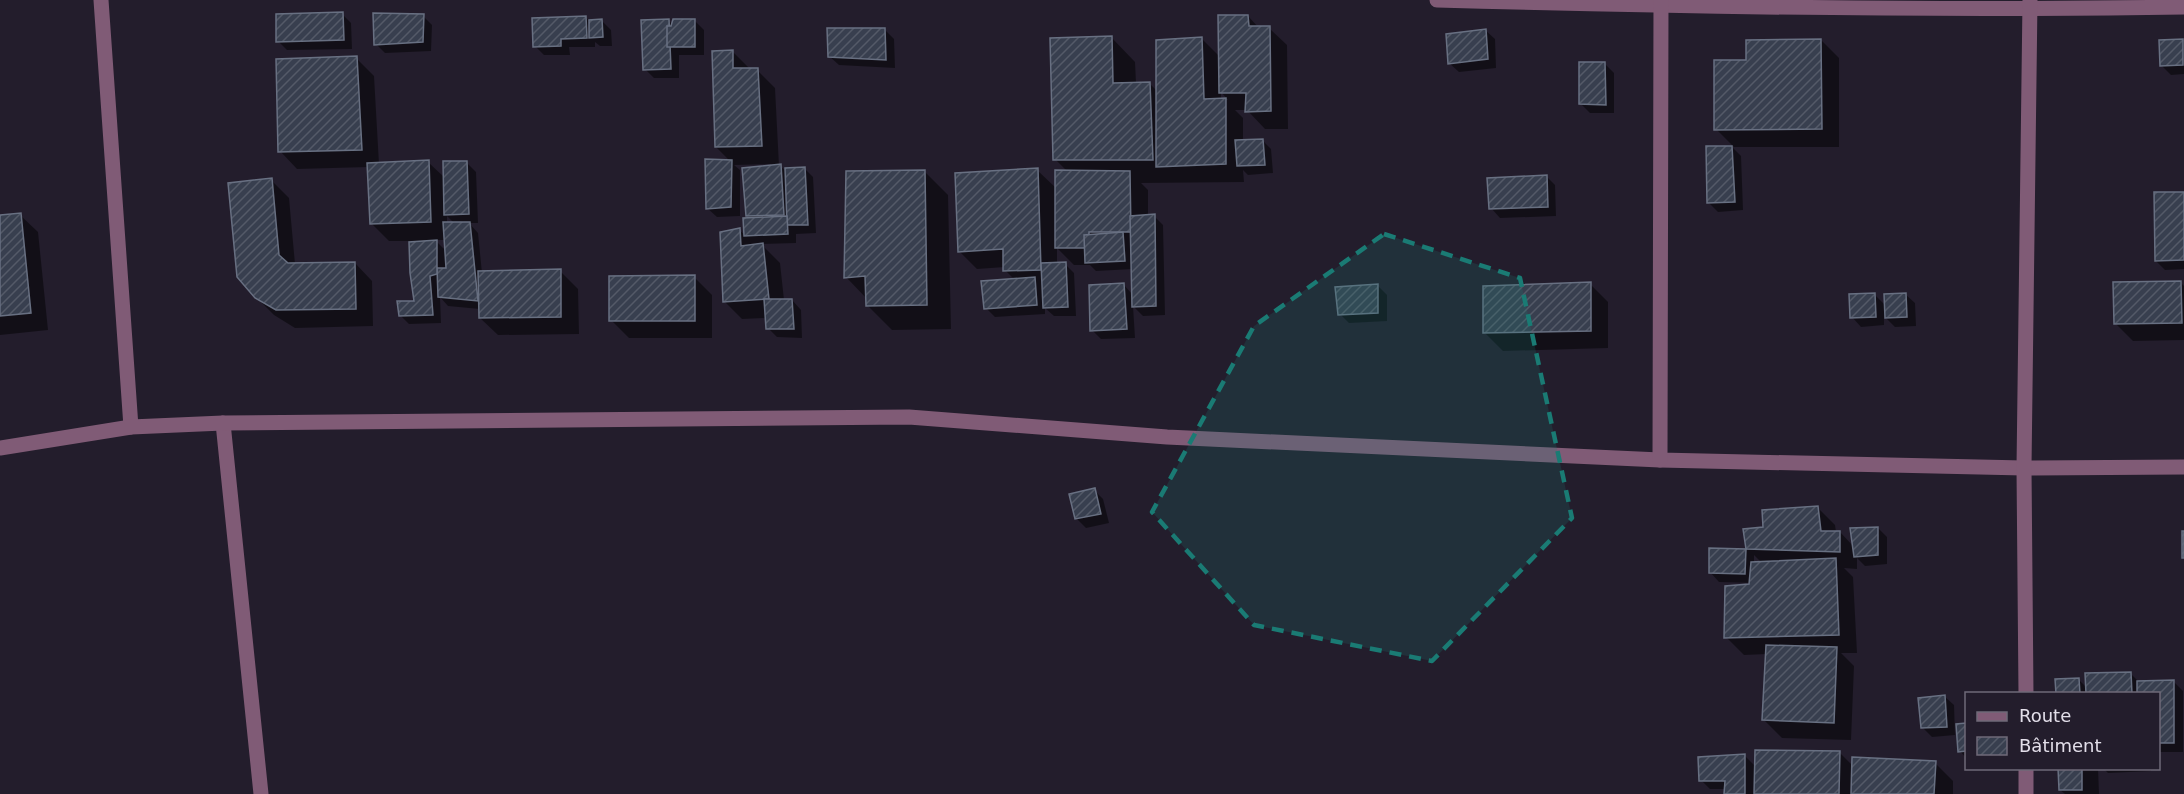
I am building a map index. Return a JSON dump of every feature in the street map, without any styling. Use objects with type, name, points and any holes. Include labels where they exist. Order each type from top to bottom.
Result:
[{"type":"street","points":[[101,0],[131,427]]},
{"type":"street","points":[[1437,0],[2184,7]]},
{"type":"street","points":[[1660,459],[1661,3]]},
{"type":"street","points":[[2026,692],[2024,468],[2030,5]]},
{"type":"street","points":[[0,448],[131,427],[223,423],[909,417],[1167,437],[1660,459],[2024,468],[2184,467]]},
{"type":"street","points":[[223,423],[261,794]]},
{"type":"street","points":[[2026,770],[2026,794]]},
{"type":"highlighted area","points":[[1384,234],[1520,278],[1572,518],[1432,661],[1254,625],[1152,512],[1254,326]]},
{"type":"building","points":[[343,12],[344,40],[276,42],[276,14]]},
{"type":"building","points":[[373,13],[424,14],[423,42],[374,45]]},
{"type":"building","points":[[1218,15],[1248,15],[1249,26],[1270,26],[1271,111],[1245,112],[1246,93],[1219,93]]},
{"type":"building","points":[[586,16],[587,38],[561,39],[561,46],[533,47],[532,18]]},
{"type":"building","points":[[602,19],[603,37],[589,38],[589,20]]},
{"type":"building","points":[[669,19],[671,69],[643,70],[641,20]]},
{"type":"building","points":[[673,19],[695,19],[695,47],[667,47],[667,26],[671,26]]},
{"type":"building","points":[[827,28],[885,28],[886,60],[828,57]]},
{"type":"building","points":[[1486,29],[1488,59],[1448,64],[1446,34]]},
{"type":"building","points":[[1112,36],[1113,83],[1150,82],[1153,160],[1053,160],[1050,38]]},
{"type":"building","points":[[1202,37],[1204,99],[1226,98],[1226,164],[1156,167],[1156,40]]},
{"type":"building","points":[[1821,39],[1822,129],[1714,130],[1714,60],[1746,60],[1746,40]]},
{"type":"building","points":[[2183,39],[2183,65],[2160,66],[2159,40]]},
{"type":"building","points":[[733,50],[733,68],[758,68],[762,146],[715,147],[712,51]]},
{"type":"building","points":[[357,56],[362,150],[278,152],[276,59]]},
{"type":"building","points":[[1579,62],[1605,62],[1606,105],[1579,104]]},
{"type":"building","points":[[1263,139],[1265,165],[1237,166],[1235,140]]},
{"type":"building","points":[[1706,146],[1732,146],[1735,202],[1707,203]]},
{"type":"building","points":[[705,159],[732,160],[731,207],[706,209]]},
{"type":"building","points":[[429,160],[431,222],[370,224],[367,163]]},
{"type":"building","points":[[443,161],[467,161],[469,214],[444,215]]},
{"type":"building","points":[[781,164],[784,215],[746,216],[742,168]]},
{"type":"building","points":[[805,167],[808,225],[787,225],[785,168]]},
{"type":"building","points":[[1038,168],[1041,270],[1003,271],[1003,249],[958,252],[955,173]]},
{"type":"building","points":[[925,170],[927,305],[866,306],[865,276],[844,278],[846,171]]},
{"type":"building","points":[[1055,170],[1130,171],[1131,232],[1089,232],[1089,248],[1055,248]]},
{"type":"building","points":[[1547,175],[1548,207],[1489,209],[1487,178]]},
{"type":"building","points":[[272,178],[279,255],[288,263],[355,262],[356,309],[276,310],[255,298],[237,277],[228,183]]},
{"type":"building","points":[[2154,192],[2184,192],[2184,260],[2155,261]]},
{"type":"building","points":[[21,213],[31,313],[0,316],[0,215]]},
{"type":"building","points":[[1155,214],[1156,306],[1132,307],[1130,216]]},
{"type":"building","points":[[787,216],[788,234],[744,236],[743,218]]},
{"type":"building","points":[[443,222],[470,222],[478,301],[438,297],[437,268],[446,268]]},
{"type":"building","points":[[740,228],[741,246],[763,243],[769,299],[723,302],[720,232]]},
{"type":"building","points":[[1123,232],[1125,261],[1085,263],[1084,235]]},
{"type":"building","points":[[437,240],[437,274],[430,276],[433,315],[399,316],[397,301],[414,301],[409,242]]},
{"type":"building","points":[[1066,262],[1068,307],[1043,308],[1041,263]]},
{"type":"building","points":[[561,269],[561,317],[479,318],[478,271]]},
{"type":"building","points":[[695,275],[695,321],[609,321],[609,276]]},
{"type":"building","points":[[1035,277],[1037,305],[984,309],[981,281]]},
{"type":"building","points":[[2181,281],[2182,323],[2114,324],[2113,282]]},
{"type":"building","points":[[1591,282],[1591,331],[1483,333],[1483,286]]},
{"type":"building","points":[[1124,283],[1127,329],[1090,331],[1089,285]]},
{"type":"building","points":[[1378,284],[1378,313],[1338,315],[1335,287]]},
{"type":"building","points":[[1875,293],[1876,317],[1850,318],[1849,294]]},
{"type":"building","points":[[1906,293],[1907,317],[1885,318],[1884,294]]},
{"type":"building","points":[[764,299],[792,299],[794,329],[766,329]]},
{"type":"building","points":[[1095,488],[1101,514],[1075,519],[1069,494]]},
{"type":"building","points":[[1818,506],[1821,531],[1840,531],[1840,552],[1746,549],[1743,529],[1763,527],[1762,510]]},
{"type":"building","points":[[1878,527],[1878,555],[1854,557],[1850,528]]},
{"type":"building","points":[[2182,531],[2184,531],[2184,558],[2182,558]]},
{"type":"building","points":[[1709,548],[1746,549],[1745,574],[1709,573]]},
{"type":"building","points":[[1836,558],[1839,635],[1724,638],[1725,586],[1749,584],[1751,562]]},
{"type":"building","points":[[1766,645],[1837,647],[1834,723],[1762,720]]},
{"type":"building","points":[[2131,672],[2132,692],[2086,692],[2085,673]]},
{"type":"building","points":[[2079,678],[2080,692],[2056,692],[2055,679]]},
{"type":"building","points":[[2174,680],[2174,743],[2160,743],[2160,692],[2137,692],[2137,681]]},
{"type":"building","points":[[1945,695],[1947,727],[1921,728],[1918,698]]},
{"type":"building","points":[[1965,723],[1965,751],[1958,752],[1956,724]]},
{"type":"building","points":[[1755,750],[1840,751],[1839,794],[1754,794]]},
{"type":"building","points":[[1745,754],[1745,794],[1724,794],[1725,781],[1699,781],[1698,757]]},
{"type":"building","points":[[1852,757],[1936,761],[1934,794],[1851,794]]},
{"type":"building","points":[[2058,770],[2082,770],[2082,790],[2059,790]]}]
